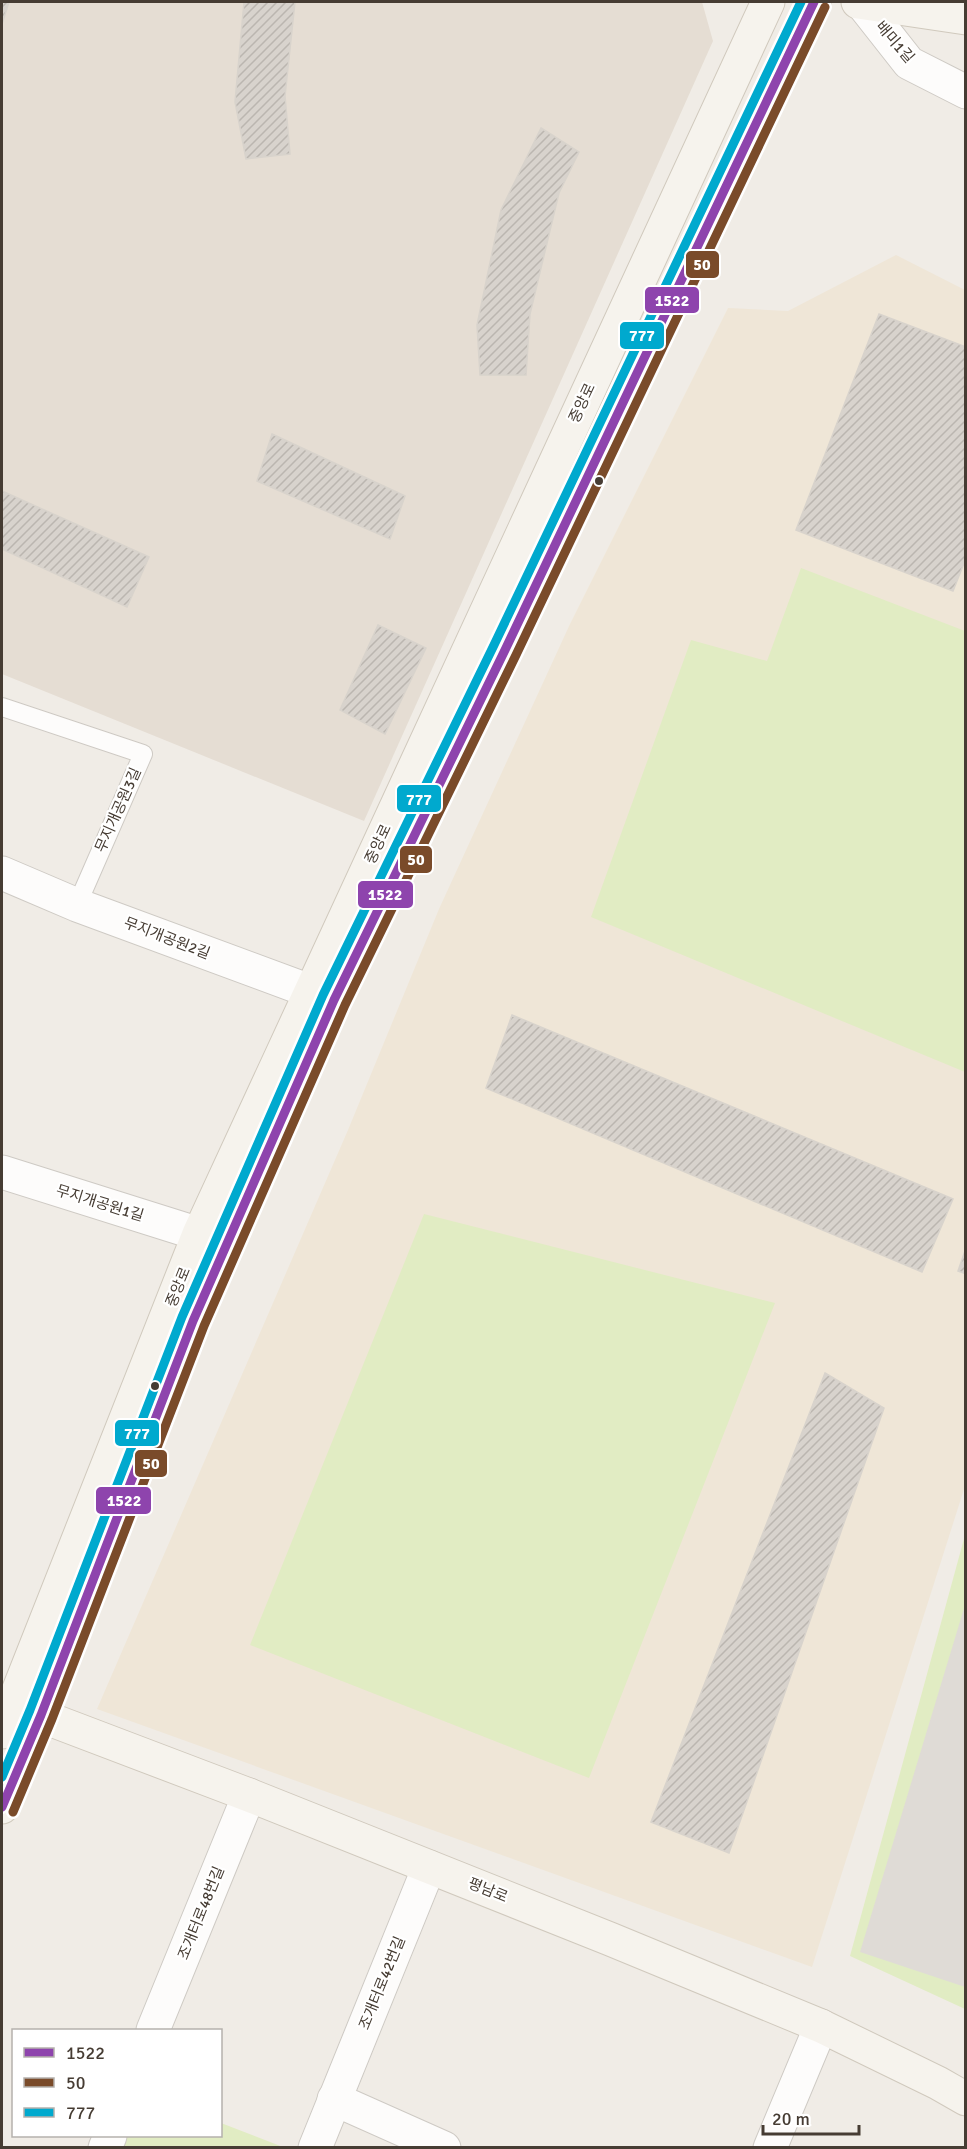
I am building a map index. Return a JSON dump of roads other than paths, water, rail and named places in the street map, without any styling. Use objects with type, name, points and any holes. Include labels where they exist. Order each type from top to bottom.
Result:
[{"type":"main road","name":"중앙로","points":[[14,1713],[193,1321],[322,996],[768,2]]},
{"type":"main road","name":"중앙로","points":[[2,1807],[14,1713],[199,1234],[510,639],[814,2]]},
{"type":"main road","points":[[859,2],[966,18]]},
{"type":"main road","name":"평남로","points":[[14,1713],[249,1796],[622,1943],[821,2026],[966,2099]]},
{"type":"street","name":"배미1길","points":[[859,2],[909,63],[966,92]]},
{"type":"street","name":"무지개공원2길","points":[[2,873],[76,905],[322,996]]},
{"type":"street","name":"무지개공원1길","points":[[2,1172],[199,1234]]},
{"type":"street","name":"조개터로48번길","points":[[154,2029],[249,1796]]},
{"type":"street","name":"조개터로42번길","points":[[315,2148],[429,1867]]},
{"type":"street","points":[[770,2148],[821,2026]]},
{"type":"street","points":[[334,2099],[444,2148]]},
{"type":"lane","name":"무지개공원3길","points":[[2,707],[144,754],[76,905]]}]
